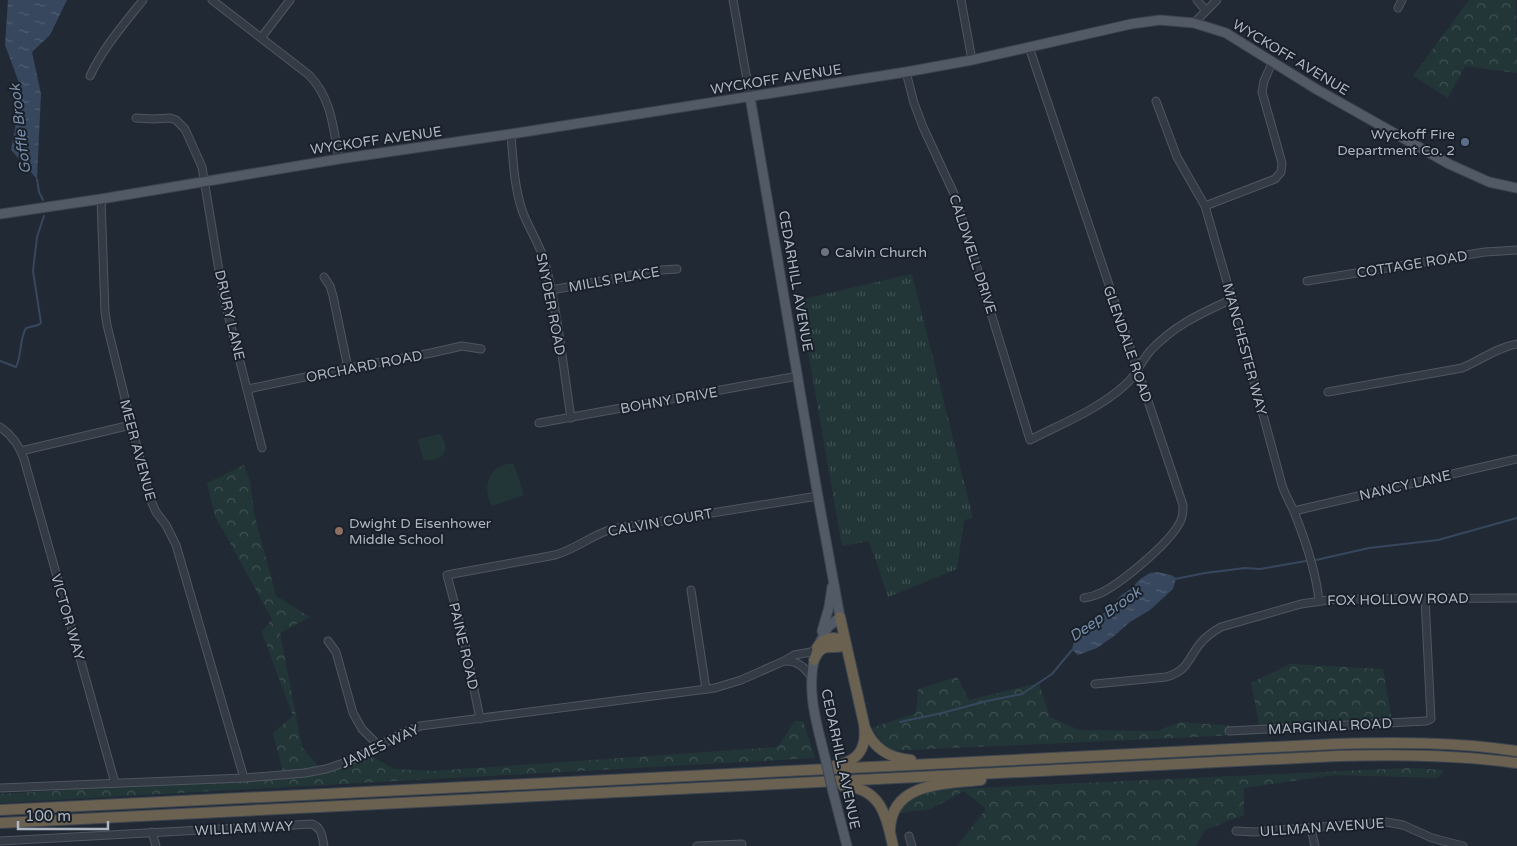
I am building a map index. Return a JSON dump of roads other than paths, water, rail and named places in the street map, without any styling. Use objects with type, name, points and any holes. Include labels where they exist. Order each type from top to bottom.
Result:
[{"type":"highway","points":[[779,772],[839,764],[852,760],[863,745],[865,739],[864,724],[840,617]]},
{"type":"highway","points":[[818,648],[830,638],[840,639],[846,645]]},
{"type":"highway","points":[[814,660],[822,649],[830,646],[842,647],[846,645]]},
{"type":"highway","points":[[864,724],[875,745],[894,757],[910,760],[980,761]]},
{"type":"highway","points":[[0,810],[1370,742],[1443,743],[1517,750]]},
{"type":"highway","points":[[0,823],[1384,755],[1455,757],[1517,763]]},
{"type":"highway","points":[[890,835],[891,816],[894,809],[903,798],[915,791],[948,784],[1052,770]]},
{"type":"highway","points":[[730,786],[841,786],[862,789],[878,801],[893,846]]},
{"type":"main road","name":"WYCKOFF AVENUE","points":[[0,214],[101,199],[339,158],[511,134],[906,72],[972,60],[1144,21],[1177,20],[1211,27],[1226,33],[1316,89],[1449,164],[1489,182],[1517,188]]},
{"type":"main road","name":"CEDARHILL AVENUE","points":[[750,97],[840,617],[828,627],[818,648]]},
{"type":"main road","name":"CEDARHILL AVENUE","points":[[831,567],[832,587],[829,607],[811,677],[813,707],[847,846]]},
{"type":"street","points":[[90,76],[97,60],[143,0]]},
{"type":"street","points":[[212,0],[309,75],[322,91],[330,110],[339,158]]},
{"type":"street","points":[[261,38],[290,0]]},
{"type":"street","name":"CEDARHILL AVENUE","points":[[733,0],[750,97]]},
{"type":"street","points":[[961,0],[972,60]]},
{"type":"street","points":[[1197,0],[1206,11]]},
{"type":"street","points":[[1194,23],[1217,0]]},
{"type":"street","points":[[1398,8],[1402,0]]},
{"type":"street","name":"GLENDALE ROAD","points":[[1029,47],[1183,505],[1182,518],[1172,534],[1147,559],[1107,589],[1084,598]]},
{"type":"street","points":[[1205,206],[1276,179],[1281,172],[1282,163],[1262,92],[1264,81],[1272,63]]},
{"type":"street","name":"CALDWELL DRIVE","points":[[906,72],[914,103],[923,127],[955,196],[1030,440],[1097,406],[1118,391],[1133,377],[1137,370]]},
{"type":"street","name":"MANCHESTER WAY","points":[[1156,101],[1177,157],[1205,206],[1282,485],[1294,511],[1315,573],[1319,602]]},
{"type":"street","name":"DRURY LANE","points":[[136,118],[170,118],[181,124],[202,167],[223,295],[262,448]]},
{"type":"street","name":"SNYDER ROAD","points":[[511,134],[517,194],[526,220],[540,247],[551,290],[572,418]]},
{"type":"street","name":"MEER AVENUE","points":[[101,199],[107,325],[148,496],[176,545],[244,778]]},
{"type":"street","name":"COTTAGE ROAD","points":[[1307,282],[1485,252],[1517,250]]},
{"type":"street","name":"MILLS PLACE","points":[[551,290],[677,269]]},
{"type":"street","points":[[324,277],[330,286],[333,296],[348,368]]},
{"type":"street","points":[[1137,370],[1142,360],[1171,331],[1190,319],[1232,300]]},
{"type":"street","points":[[1328,392],[1462,368],[1504,347],[1517,344]]},
{"type":"street","name":"ORCHARD ROAD","points":[[248,390],[462,346],[481,349]]},
{"type":"street","name":"BOHNY DRIVE","points":[[539,423],[798,376]]},
{"type":"street","points":[[0,427],[13,438],[21,450],[131,425]]},
{"type":"street","name":"VICTOR WAY","points":[[21,450],[116,783]]},
{"type":"street","name":"NANCY LANE","points":[[1294,511],[1517,459]]},
{"type":"street","name":"CALVIN COURT","points":[[447,575],[567,552],[598,534],[612,529],[818,496]]},
{"type":"street","name":"PAINE ROAD","points":[[447,575],[464,639],[480,718]]},
{"type":"street","points":[[691,590],[706,689]]},
{"type":"street","name":"MARGINAL ROAD","points":[[1228,731],[1426,722],[1431,720],[1425,598]]},
{"type":"street","name":"FOX HOLLOW ROAD","points":[[1095,684],[1174,675],[1185,667],[1200,643],[1221,627],[1301,604],[1334,599],[1517,598]]},
{"type":"street","points":[[328,641],[336,652],[353,713],[362,729],[379,746]]},
{"type":"street","name":"JAMES WAY","points":[[0,788],[244,778],[304,773],[326,769],[352,760],[420,726],[706,689],[732,683],[794,655],[811,652],[818,648]]},
{"type":"street","points":[[784,661],[797,663],[811,677]]},
{"type":"street","name":"ULLMAN AVENUE","points":[[1236,832],[1386,822],[1395,823],[1432,838],[1463,846]]},
{"type":"street","name":"WILLIAM WAY","points":[[2,842],[312,824],[321,832],[324,846]]},
{"type":"street","points":[[1311,828],[1315,846]]},
{"type":"street","points":[[152,832],[156,846]]},
{"type":"street","points":[[910,836],[912,846]]},
{"type":"street","points":[[697,846],[742,844]]},
{"type":"water","points":[[8,0],[67,0],[50,35],[32,52],[41,94],[37,179],[11,150],[22,91],[5,45]]},
{"type":"water","points":[[1157,572],[1176,578],[1173,589],[1150,610],[1130,622],[1097,648],[1078,655],[1072,650],[1074,641],[1101,615],[1114,606],[1119,597],[1133,587],[1140,579],[1150,573]]},
{"type":"waterway","name":"Goffle Brook","points":[[37,179],[39,192],[43,200]]},
{"type":"waterway","name":"Goffle Brook","points":[[0,361],[16,367],[22,337],[26,328],[41,323],[33,271],[37,237],[44,216]]},
{"type":"waterway","name":"Deep Brook","points":[[1316,560],[1369,548],[1438,540],[1517,518]]},
{"type":"waterway","name":"Deep Brook","points":[[1175,579],[1205,573],[1245,568],[1260,569],[1306,561]]},
{"type":"waterway","name":"Deep Brook","points":[[900,722],[1022,694],[1052,674],[1072,650]]},
{"type":"place","name":"Wyckoff Fire Department Co. 2","points":[[1465,142]]},
{"type":"place","name":"Calvin Church","points":[[825,252]]},
{"type":"place","name":"Dwight D Eisenhower Middle School","points":[[339,531]]}]
